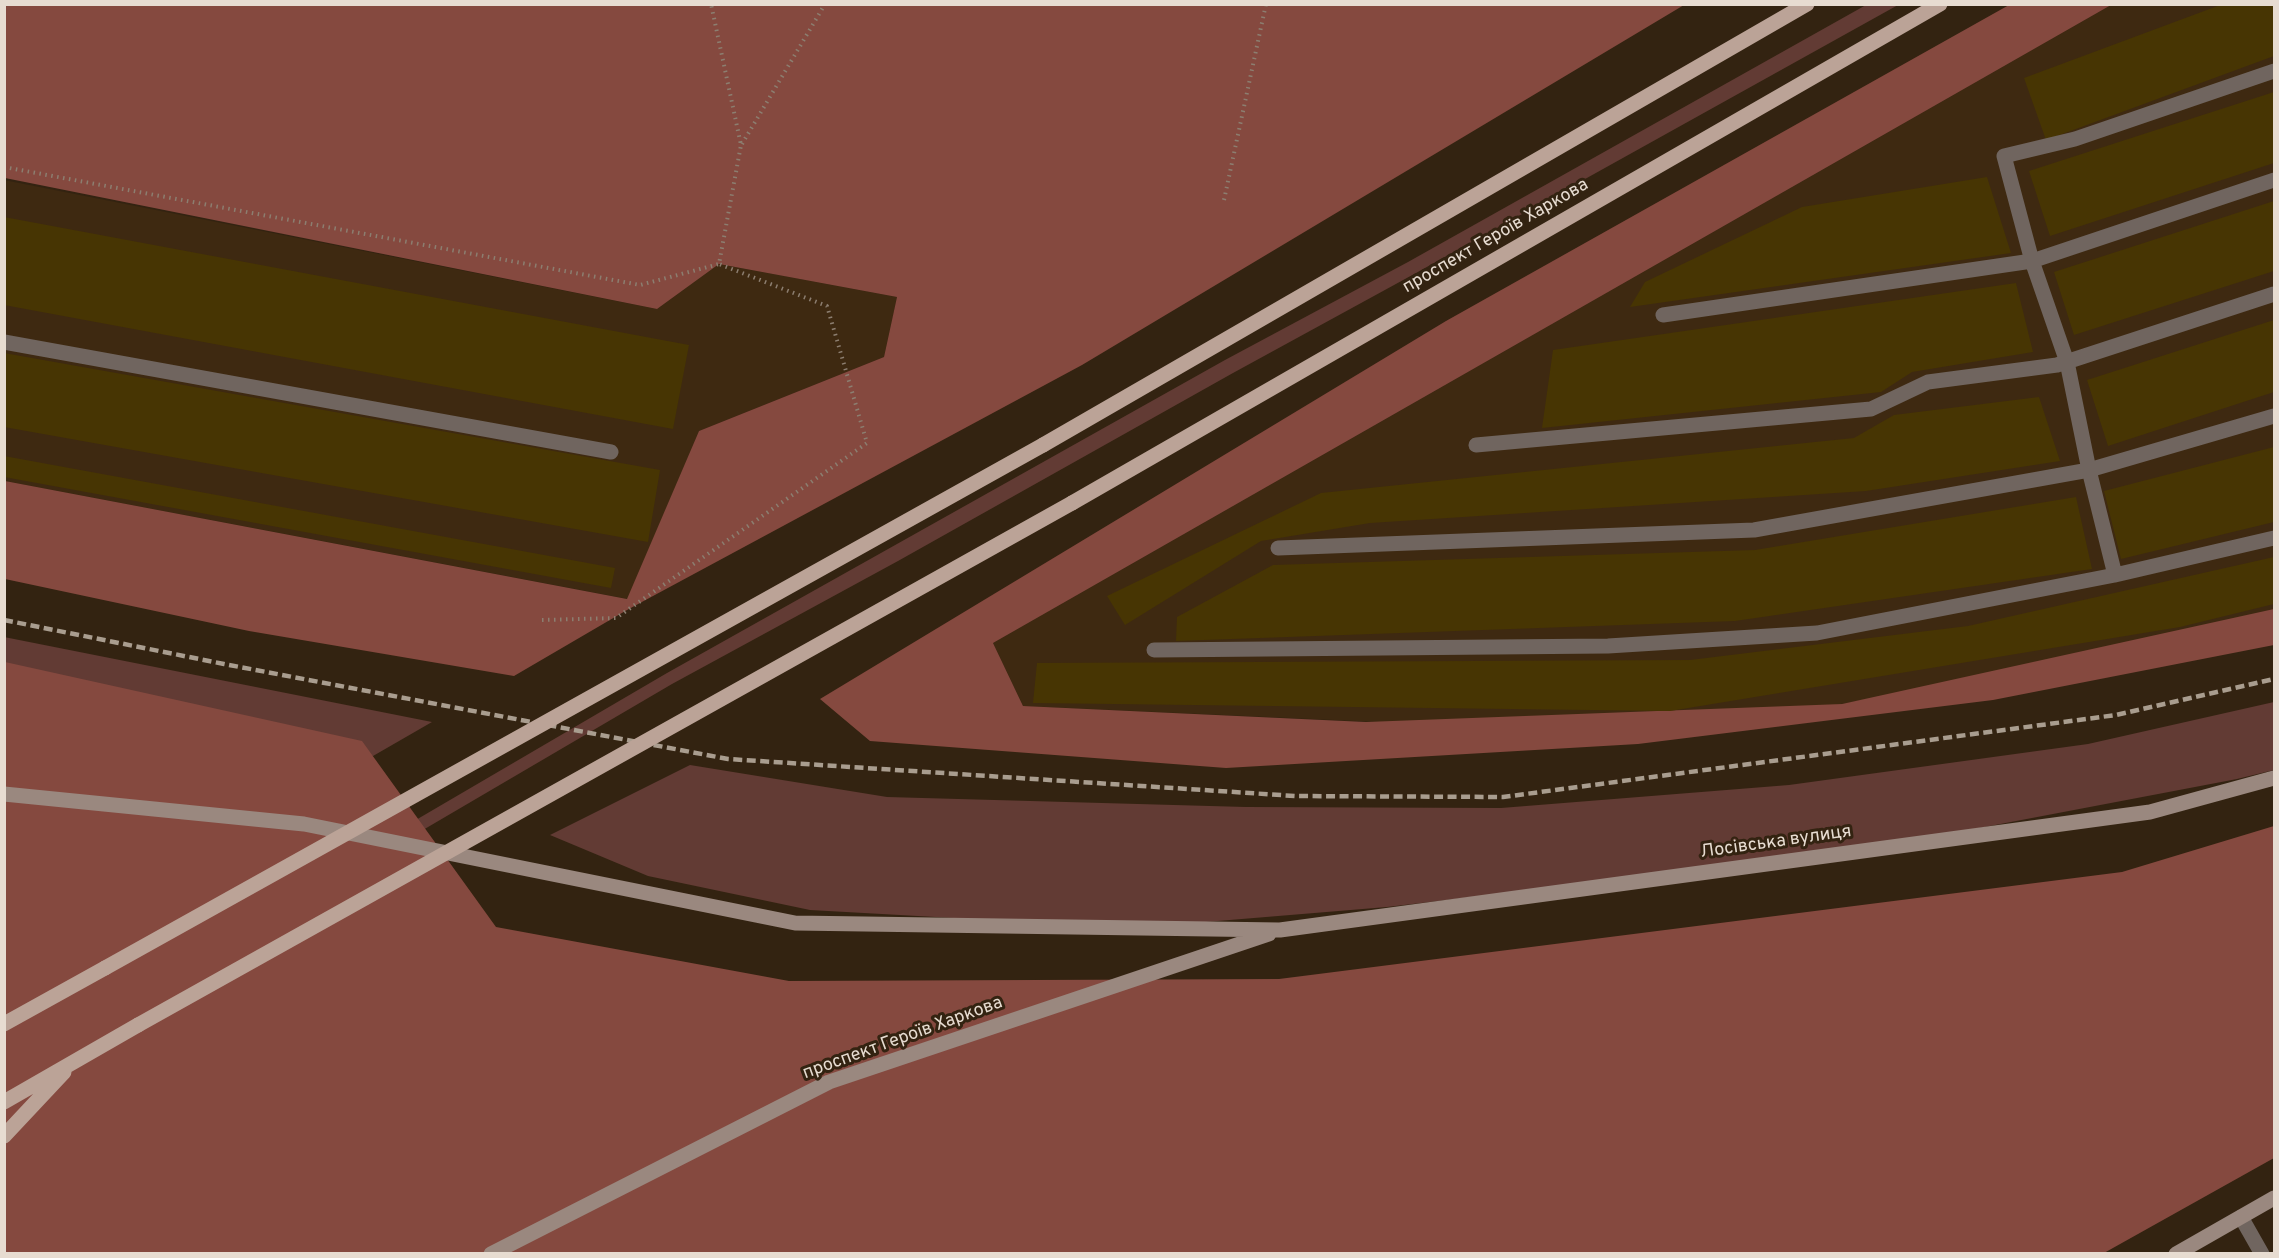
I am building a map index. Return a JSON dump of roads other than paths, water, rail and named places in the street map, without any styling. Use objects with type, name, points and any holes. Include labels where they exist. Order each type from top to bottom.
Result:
[{"type":"main road","points":[[4,1024],[1043,445],[1807,4]]},
{"type":"main road","name":"проспект Героїв Харкова","points":[[77,1059],[1072,503],[1940,4]]},
{"type":"main road","name":"Лосівська вулиця","points":[[1280,930],[2150,812],[2274,778]]},
{"type":"main road","points":[[4,794],[304,825],[795,923],[1280,930]]},
{"type":"main road","name":"проспект Героїв Харкова","points":[[491,1254],[829,1082],[1280,930]]},
{"type":"main road","points":[[4,1102],[77,1059]]},
{"type":"main road","points":[[4,1136],[77,1059]]},
{"type":"main road","points":[[2176,1254],[2274,1198]]},
{"type":"street","points":[[2115,575],[2089,470],[2067,362],[2032,261],[2004,156],[2076,139],[2274,71]]},
{"type":"street","points":[[1663,315],[2032,261],[2274,180]]},
{"type":"street","points":[[1476,445],[1871,409],[1928,382],[2067,362],[2274,294]]},
{"type":"street","points":[[4,342],[611,452]]},
{"type":"street","points":[[1278,548],[1754,530],[2089,470],[2274,416]]},
{"type":"street","points":[[1154,650],[1608,646],[1817,633],[2115,575],[2274,538]]},
{"type":"street","points":[[2241,1217],[2262,1254]]},
{"type":"railway","points":[[4,620],[728,759],[1295,796],[1503,797],[2116,715],[2274,679]]}]
